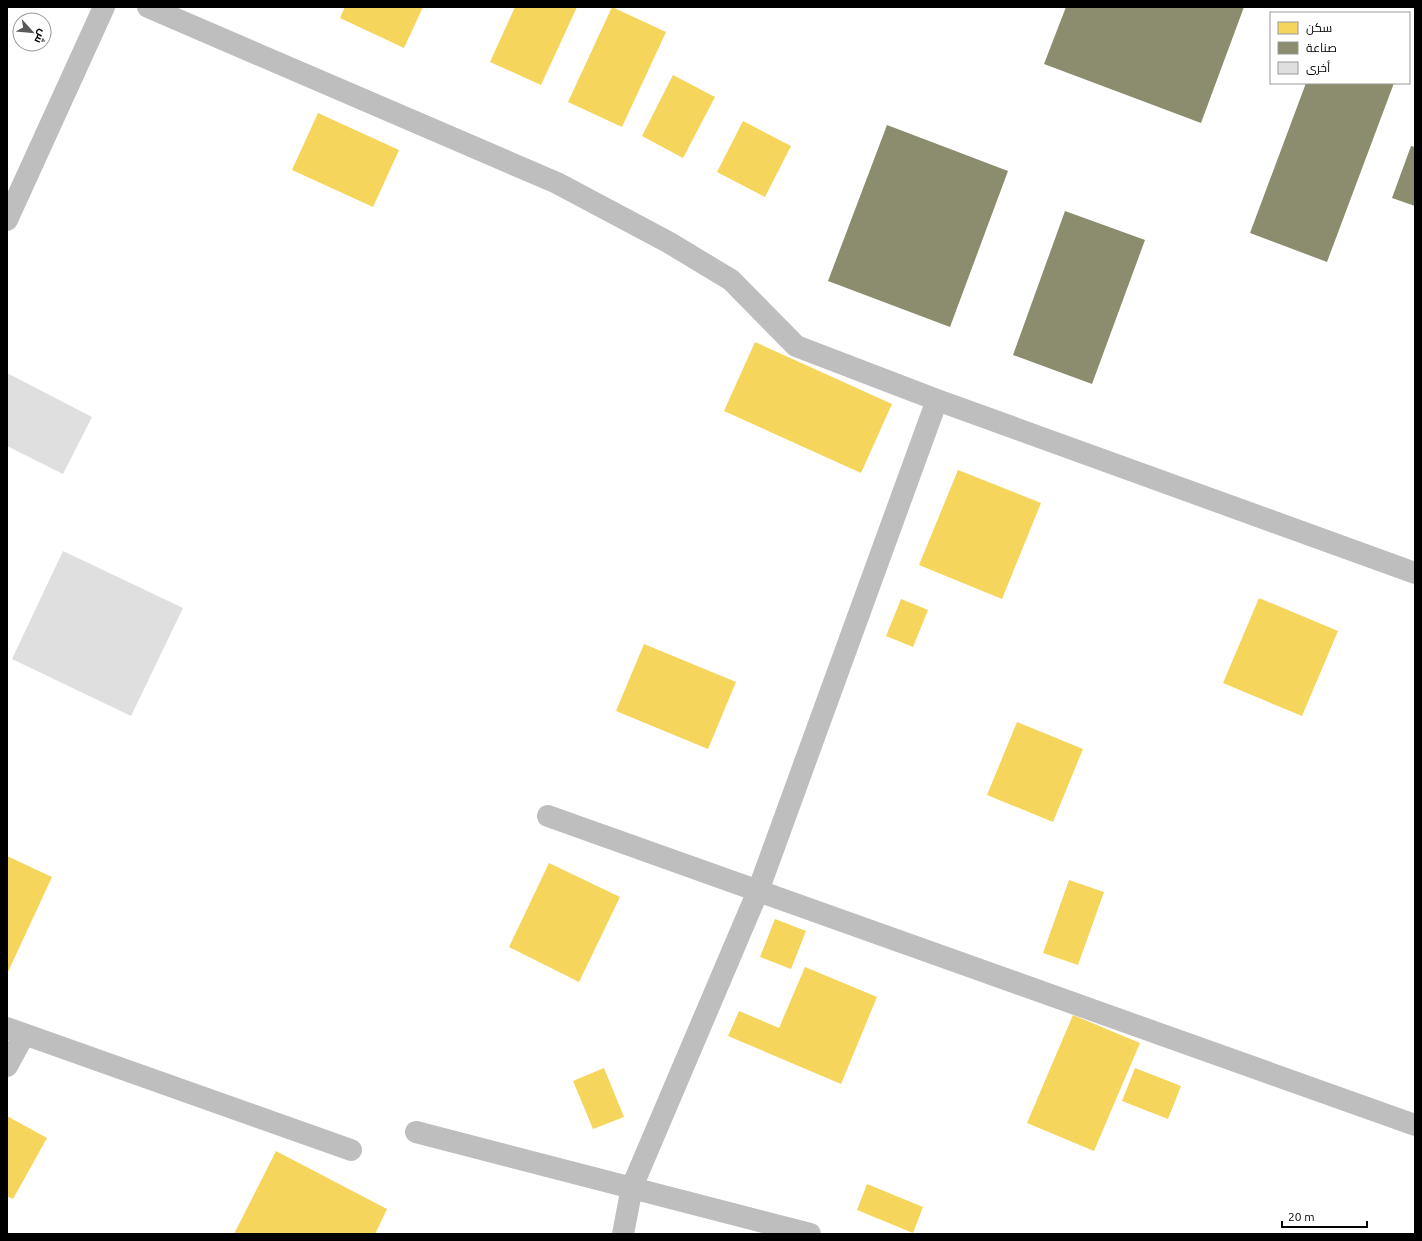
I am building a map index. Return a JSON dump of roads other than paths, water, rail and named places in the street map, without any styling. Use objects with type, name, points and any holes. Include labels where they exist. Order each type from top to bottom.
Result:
[{"type":"street","points":[[7,220],[104,7]]},
{"type":"street","points":[[148,7],[557,183],[668,242],[731,280],[796,346],[937,400],[1415,573]]},
{"type":"street","points":[[623,1234],[632,1187],[758,891],[937,400]]},
{"type":"street","points":[[548,816],[1415,1125]]},
{"type":"street","points":[[7,1066],[16,1032],[351,1150]]},
{"type":"street","points":[[416,1132],[810,1234]]}]
